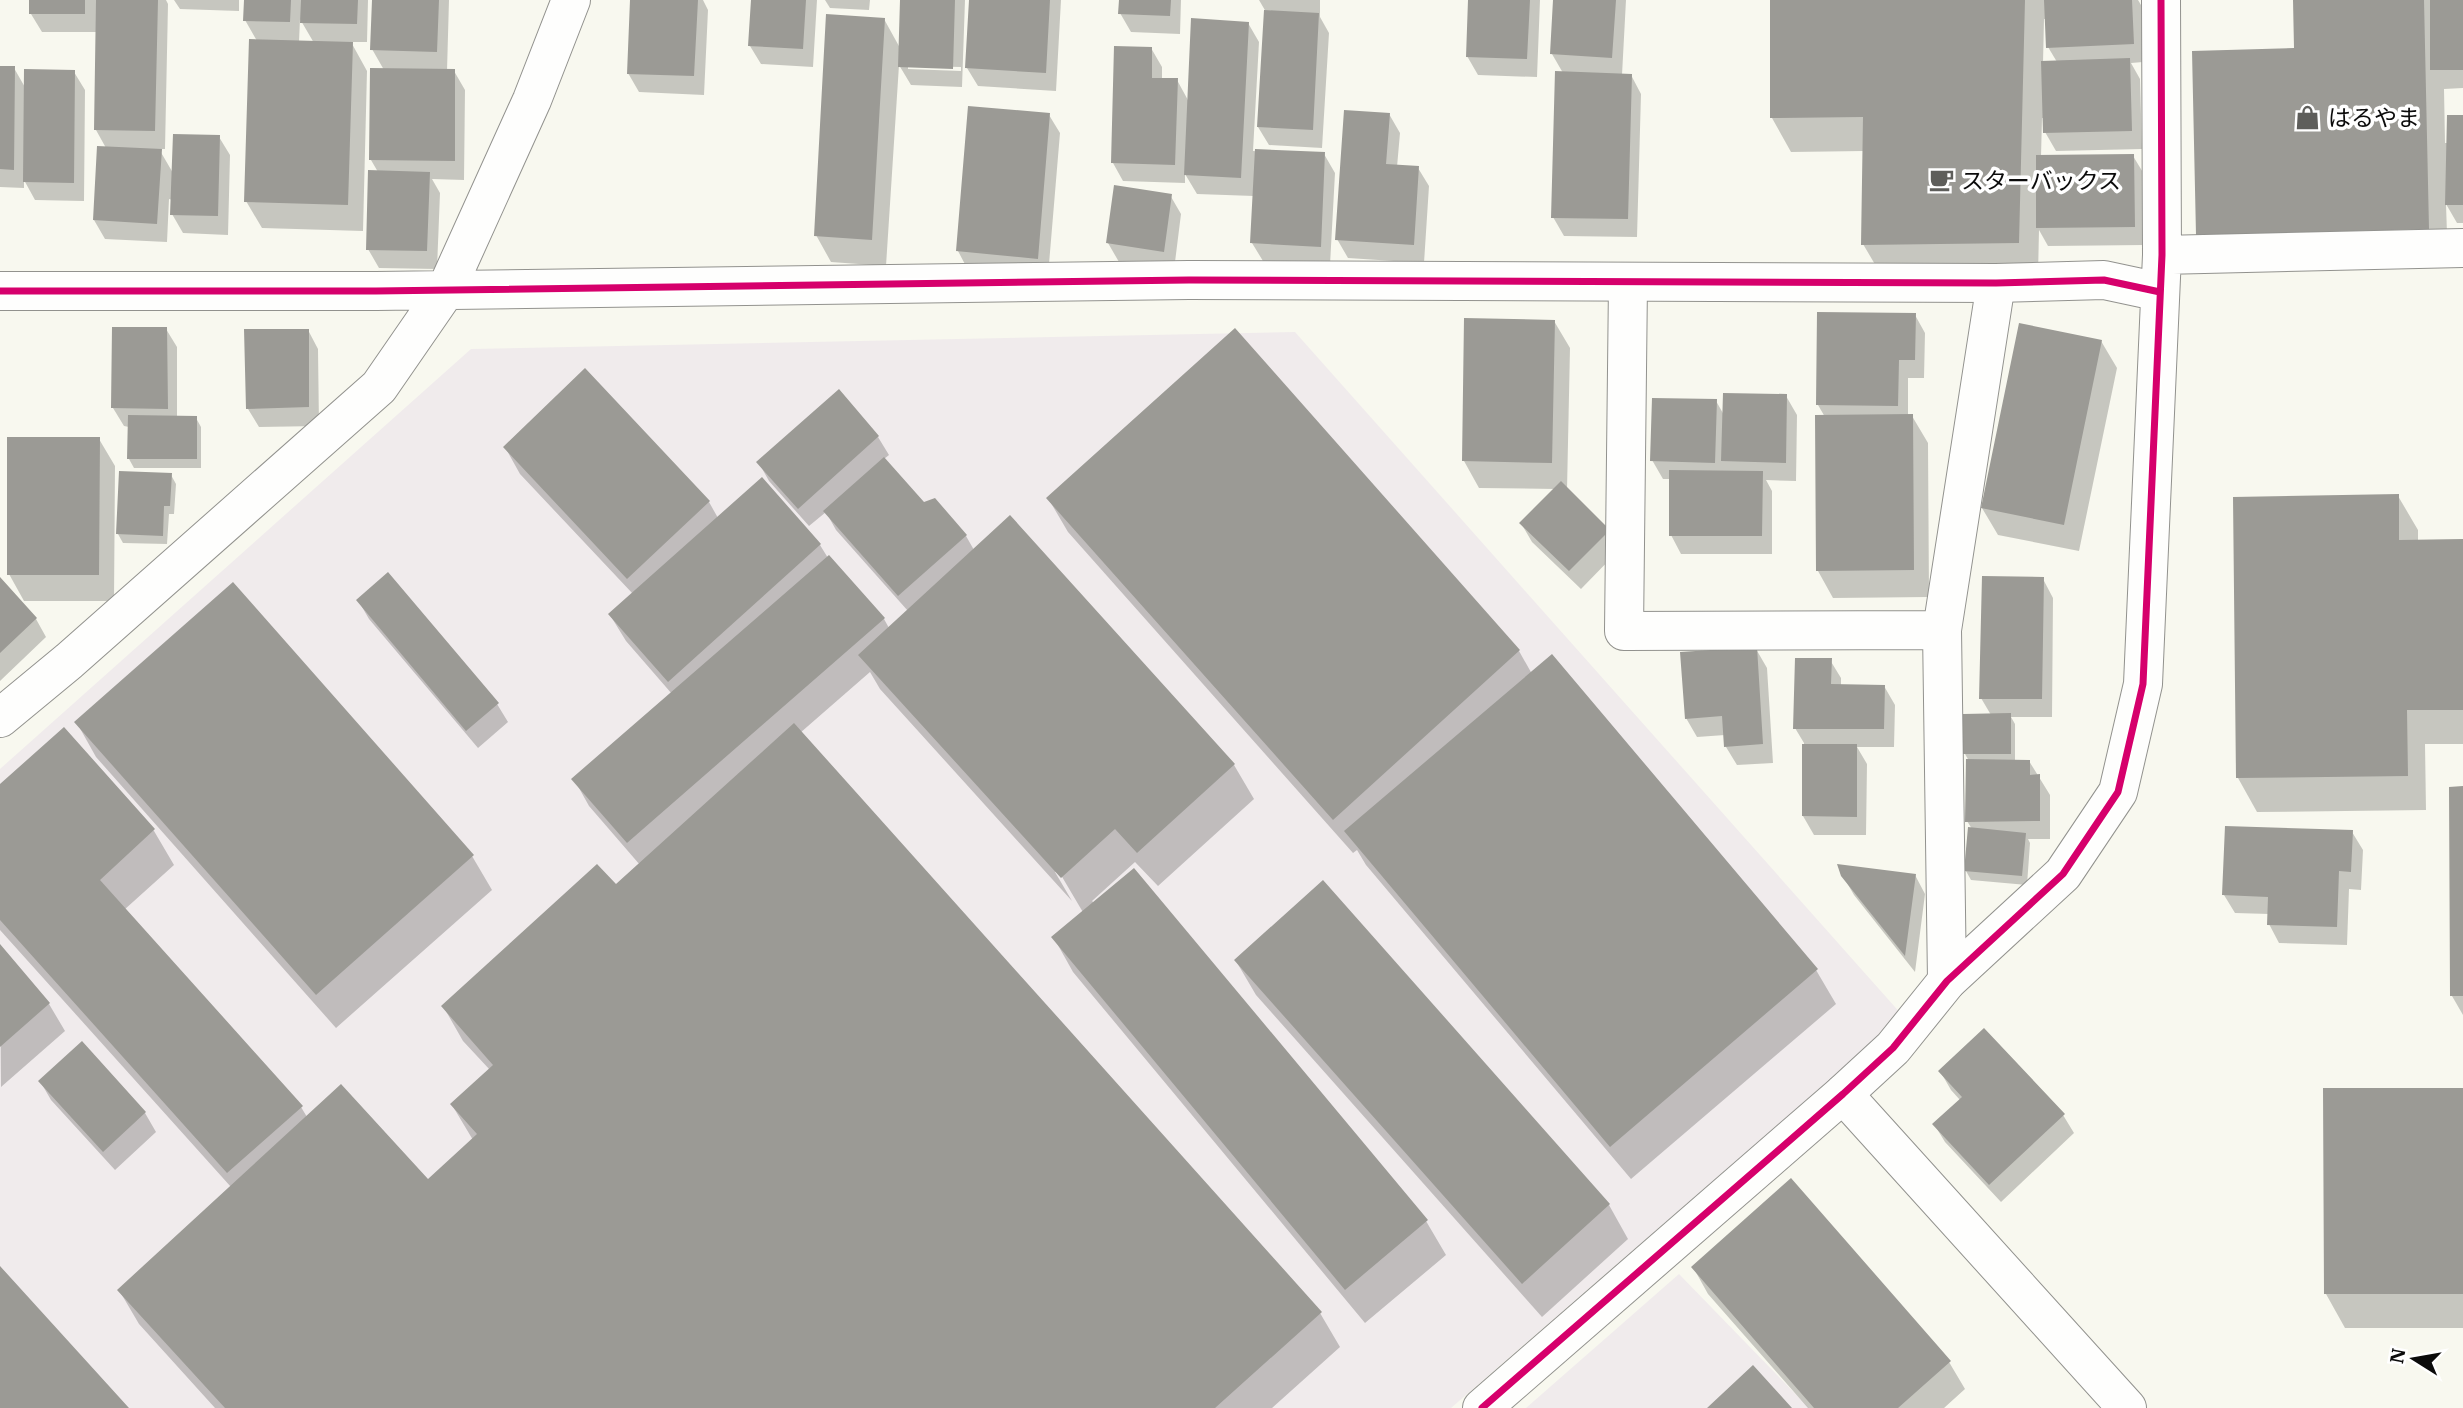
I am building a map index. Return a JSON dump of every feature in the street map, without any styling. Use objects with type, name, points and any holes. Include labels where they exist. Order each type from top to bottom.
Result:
[{"type":"street","points":[[0,718],[69,661],[379,387],[446,290],[532,100],[571,0]]},
{"type":"street","points":[[1482,1408],[1893,1048],[1947,981],[2063,874],[2118,792],[2143,684],[2161,274],[2161,0]]},
{"type":"street","points":[[0,291],[446,290],[1189,280],[1996,284],[2104,280],[2463,248]]},
{"type":"street","points":[[1628,283],[1624,631],[1942,631]]},
{"type":"street","points":[[1947,981],[1942,631],[1996,284]]},
{"type":"street","points":[[1843,1094],[2127,1408]]},
{"type":"shaded area","points":[[1295,332],[1903,1016],[1451,1408],[0,1408],[0,769],[471,349]]},
{"type":"shaded area","points":[[1679,1274],[1809,1408],[1526,1408]]},
{"type":"building","points":[[29,0],[85,0],[85,14],[29,14]]},
{"type":"building","points":[[96,0],[158,0],[155,131],[94,130]]},
{"type":"building","points":[[244,0],[291,0],[290,22],[243,21]]},
{"type":"building","points":[[301,0],[358,0],[357,24],[300,23]]},
{"type":"building","points":[[372,0],[439,0],[437,52],[370,50]]},
{"type":"building","points":[[630,0],[698,0],[694,76],[627,74]]},
{"type":"building","points":[[751,0],[806,0],[803,49],[748,46]]},
{"type":"building","points":[[900,0],[955,0],[953,69],[898,67]]},
{"type":"building","points":[[969,0],[1050,0],[1046,73],[965,68]]},
{"type":"building","points":[[1119,0],[1171,0],[1170,16],[1118,14]]},
{"type":"building","points":[[1468,0],[1530,0],[1527,59],[1466,57]]},
{"type":"building","points":[[1553,0],[1616,0],[1612,58],[1550,54]]},
{"type":"building","name":"スターバックス","points":[[1770,0],[2025,0],[2019,243],[1861,245],[1863,117],[1770,118]]},
{"type":"building","points":[[2044,0],[2132,0],[2134,44],[2046,48]]},
{"type":"building","points":[[2293,0],[2424,0],[2429,229],[2196,235],[2192,51],[2294,48]]},
{"type":"building","points":[[2430,0],[2463,0],[2463,70],[2430,70]]},
{"type":"building","points":[[1264,10],[1319,13],[1313,130],[1257,127]]},
{"type":"building","points":[[826,14],[885,18],[872,240],[814,236]]},
{"type":"building","points":[[1191,18],[1249,22],[1241,178],[1184,175]]},
{"type":"building","points":[[249,39],[353,42],[348,205],[244,202]]},
{"type":"building","points":[[1114,46],[1152,47],[1152,78],[1178,78],[1175,165],[1111,163]]},
{"type":"building","points":[[2130,58],[2132,131],[2043,133],[2041,61]]},
{"type":"building","points":[[0,66],[15,66],[14,170],[0,169]]},
{"type":"building","points":[[370,68],[455,69],[455,161],[369,160]]},
{"type":"building","points":[[24,69],[75,70],[74,183],[23,182]]},
{"type":"building","points":[[1555,71],[1632,74],[1628,219],[1551,218]]},
{"type":"building","points":[[968,106],[1050,113],[1038,259],[956,251]]},
{"type":"building","points":[[1344,110],[1390,113],[1386,164],[1419,166],[1414,245],[1335,240]]},
{"type":"building","points":[[2447,115],[2463,115],[2463,205],[2445,205]]},
{"type":"building","points":[[173,134],[220,135],[218,216],[170,215]]},
{"type":"building","points":[[97,146],[162,149],[157,224],[93,220]]},
{"type":"building","points":[[1255,149],[1325,152],[1321,247],[1250,243]]},
{"type":"building","points":[[2134,154],[2135,227],[2036,228],[2036,155]]},
{"type":"building","points":[[368,170],[430,172],[427,251],[366,250]]},
{"type":"building","points":[[1114,185],[1172,194],[1164,252],[1106,243]]},
{"type":"building","points":[[1817,312],[1916,313],[1915,360],[1899,360],[1898,406],[1816,405]]},
{"type":"building","points":[[1464,318],[1555,320],[1552,463],[1462,461]]},
{"type":"building","points":[[2019,323],[2102,340],[2064,525],[1981,508]]},
{"type":"building","points":[[112,327],[167,327],[168,409],[111,408]]},
{"type":"building","points":[[1235,328],[1520,650],[1333,820],[1046,498]]},
{"type":"building","points":[[244,329],[309,329],[309,407],[246,409]]},
{"type":"building","points":[[585,368],[710,501],[627,579],[503,447]]},
{"type":"building","points":[[839,389],[879,436],[798,509],[756,462]]},
{"type":"building","points":[[1723,393],[1787,394],[1786,463],[1721,461]]},
{"type":"building","points":[[1652,398],[1717,399],[1715,463],[1650,461]]},
{"type":"building","points":[[1913,414],[1914,570],[1816,571],[1815,415]]},
{"type":"building","points":[[128,415],[197,416],[197,459],[127,459]]},
{"type":"building","points":[[7,437],[100,437],[99,575],[7,575]]},
{"type":"building","points":[[884,457],[924,502],[935,498],[967,535],[898,596],[823,511]]},
{"type":"building","points":[[1669,470],[1763,471],[1762,536],[1669,536]]},
{"type":"building","points":[[119,471],[172,473],[170,506],[164,506],[163,536],[116,534]]},
{"type":"building","points":[[762,477],[821,544],[668,682],[608,614]]},
{"type":"building","points":[[1561,481],[1610,530],[1569,571],[1519,523]]},
{"type":"building","points":[[2399,494],[2399,540],[2463,539],[2463,710],[2407,710],[2408,776],[2236,778],[2233,497]]},
{"type":"building","points":[[1010,515],[1235,764],[1137,853],[1115,829],[1061,878],[858,655]]},
{"type":"building","points":[[829,555],[885,618],[627,843],[571,779]]},
{"type":"building","points":[[388,572],[499,703],[466,731],[356,600]]},
{"type":"building","points":[[1982,576],[2044,577],[2042,699],[1979,699]]},
{"type":"building","points":[[0,577],[37,618],[0,653]]},
{"type":"building","points":[[233,582],[474,855],[316,995],[74,722]]},
{"type":"building","points":[[1757,647],[1763,744],[1724,747],[1722,716],[1685,719],[1680,652]]},
{"type":"building","points":[[1552,654],[1818,969],[1610,1147],[1344,831]]},
{"type":"building","points":[[1795,658],[1832,658],[1831,684],[1885,685],[1884,729],[1793,729]]},
{"type":"building","points":[[2011,713],[2011,754],[1963,754],[1963,714]]},
{"type":"building","points":[[794,723],[1322,1312],[1215,1408],[225,1408],[117,1290],[341,1084],[428,1179],[477,1134],[450,1104],[493,1065],[441,1006],[597,864],[616,884]]},
{"type":"building","points":[[64,727],[155,829],[100,880],[303,1106],[227,1173],[0,920],[0,784]]},
{"type":"building","points":[[1802,744],[1857,744],[1857,817],[1802,816]]},
{"type":"building","points":[[1966,759],[2030,760],[2030,775],[2040,774],[2040,821],[1965,822]]},
{"type":"building","points":[[2463,786],[2463,996],[2450,996],[2449,787]]},
{"type":"building","points":[[2225,826],[2353,830],[2351,872],[2339,871],[2337,927],[2267,925],[2268,897],[2222,895]]},
{"type":"building","points":[[1968,827],[2026,833],[2022,876],[1964,871]]},
{"type":"building","points":[[1837,864],[1916,874],[1905,956],[1841,876]]},
{"type":"building","points":[[1134,868],[1428,1220],[1345,1290],[1051,937]]},
{"type":"building","points":[[1323,880],[1610,1204],[1522,1284],[1234,960]]},
{"type":"building","points":[[0,944],[50,1003],[0,1047]]},
{"type":"building","points":[[1984,1028],[2065,1114],[1989,1185],[1932,1124],[1962,1097],[1938,1071]]},
{"type":"building","points":[[82,1041],[146,1112],[103,1152],[38,1081]]},
{"type":"building","points":[[2323,1088],[2463,1088],[2463,1294],[2324,1294]]},
{"type":"building","points":[[1791,1178],[1951,1361],[1898,1408],[1814,1408],[1691,1267]]},
{"type":"building","points":[[0,1266],[129,1408],[0,1408]]},
{"type":"building","points":[[1753,1365],[1792,1408],[1707,1408]]},
{"type":"cycle path","points":[[1482,1408],[1893,1048],[1947,981],[2063,874],[2118,792],[2143,684],[2162,255],[2161,0]]},
{"type":"cycle path","points":[[0,291],[376,291],[1189,280],[1996,283],[2104,280],[2160,292]]},
{"type":"place","name":"はるやま","points":[[2308,117]]},
{"type":"place","name":"スターバックス","points":[[1941,180]]}]
